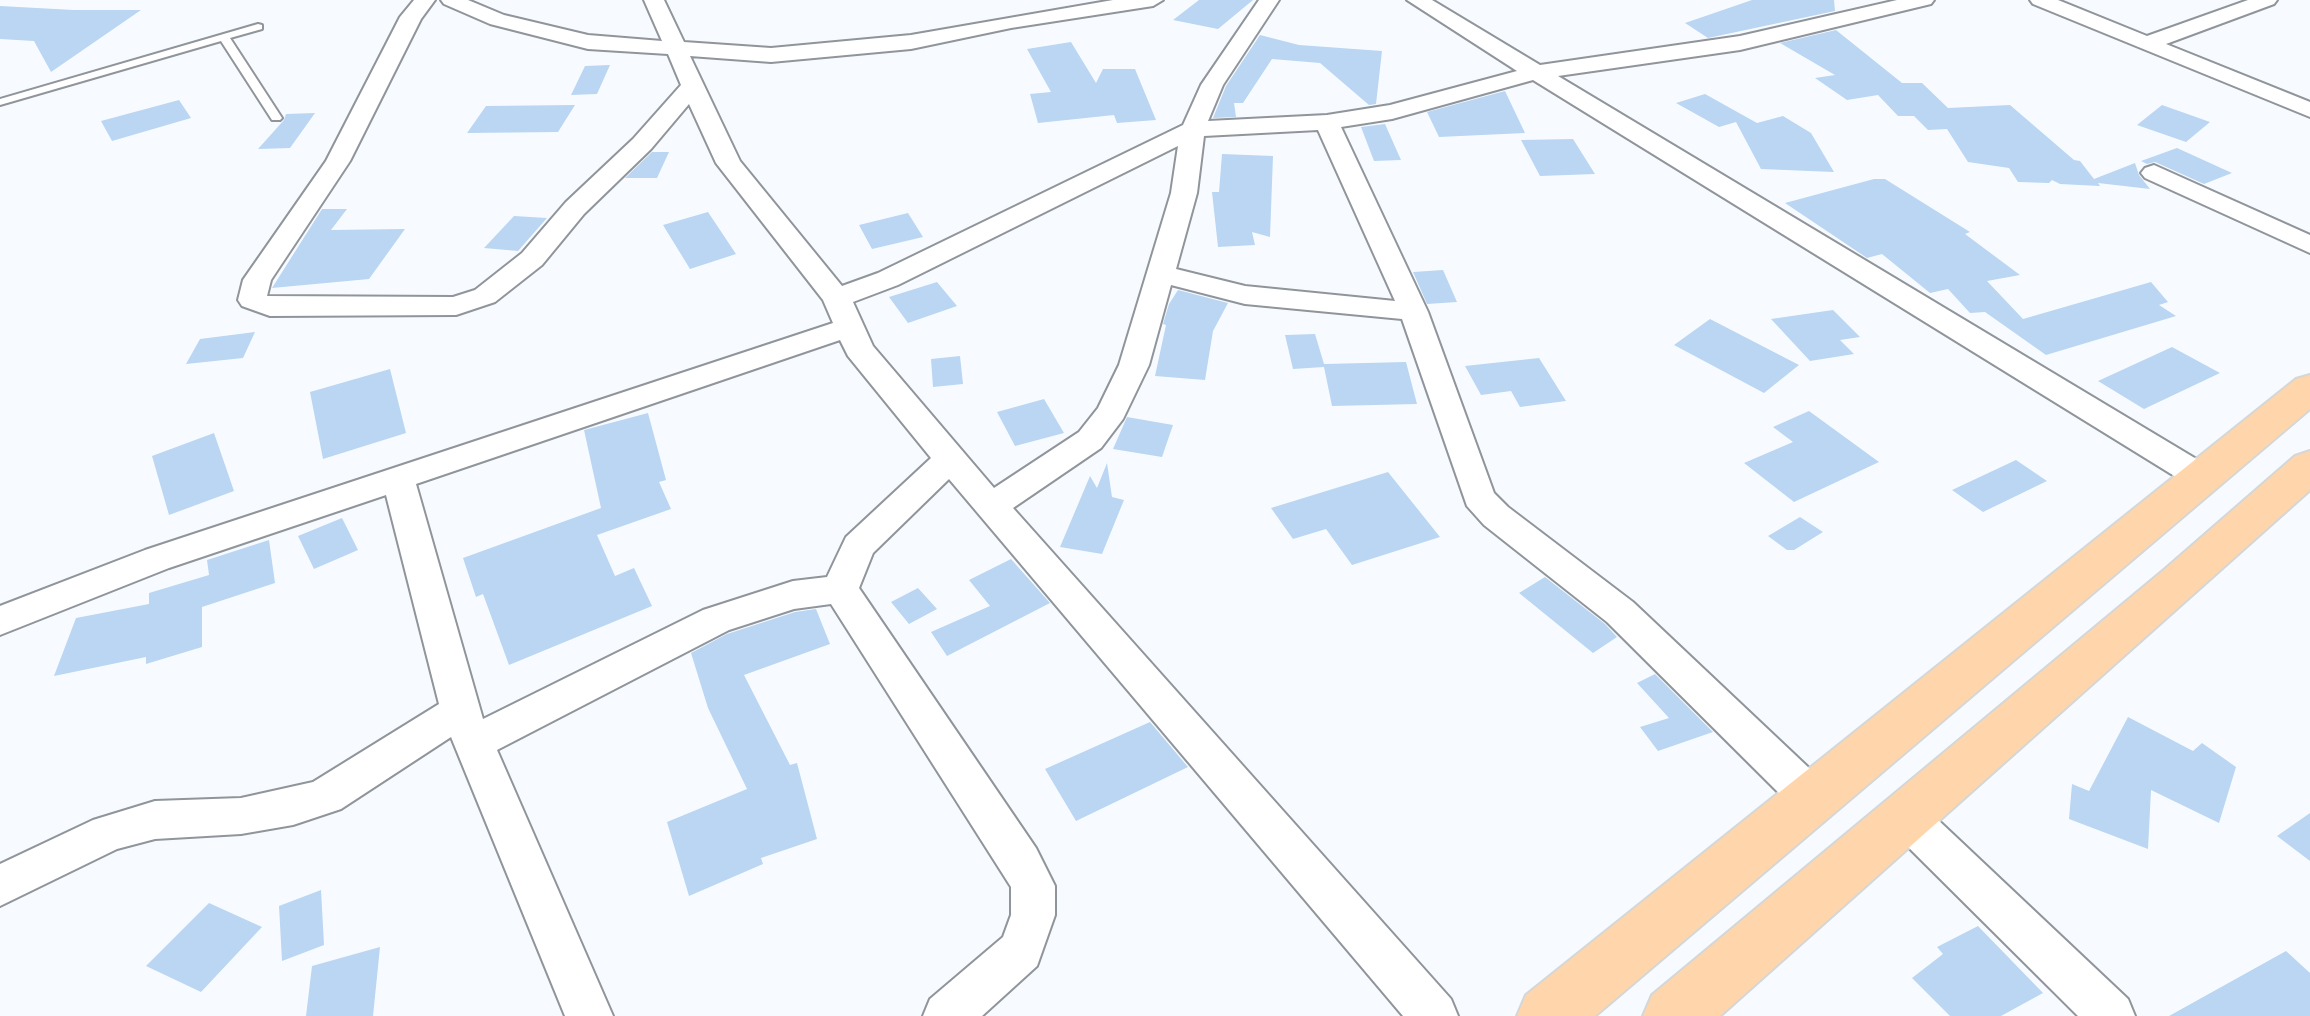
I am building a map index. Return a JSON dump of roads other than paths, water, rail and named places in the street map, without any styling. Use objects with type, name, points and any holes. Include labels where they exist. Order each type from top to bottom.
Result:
[{"type":"highway","points":[[1548,1016],[2310,388]]},
{"type":"highway","points":[[1674,1016],[2181,581],[2310,466]]},
{"type":"street","points":[[425,0],[411,17],[338,161],[257,280],[252,300],[270,307],[456,306],[485,296],[532,259],[575,208],[642,144],[693,85]]},
{"type":"street","points":[[451,0],[497,20],[588,42],[678,51],[771,55],[862,48],[1153,0]]},
{"type":"street","points":[[654,0],[728,163],[843,312],[859,349],[950,459],[1434,1016]]},
{"type":"street","points":[[992,506],[1090,440],[1112,412],[1134,365],[1161,274],[1184,193],[1193,129],[1212,85],[1269,0]]},
{"type":"street","points":[[1417,0],[2201,477]]},
{"type":"street","points":[[0,621],[157,559],[398,478],[843,312],[888,279],[1193,129],[1327,122],[1392,112],[1538,72],[1726,46],[1924,0]]},
{"type":"street","points":[[2040,0],[2310,110]]},
{"type":"street","points":[[2148,43],[2267,0]]},
{"type":"street","points":[[1327,122],[1414,312],[1479,498],[1496,516],[1620,612],[1812,798]]},
{"type":"street","points":[[2154,173],[2310,245]]},
{"type":"street","points":[[1161,274],[1245,295],[1414,312]]},
{"type":"street","points":[[840,589],[858,546],[950,459]]},
{"type":"street","points":[[398,478],[467,727],[589,1016]]},
{"type":"street","points":[[0,886],[53,857],[131,826],[155,820],[241,816],[280,810],[326,796],[467,727],[716,620],[793,595],[840,589]]},
{"type":"street","points":[[840,589],[1021,862],[1033,886],[1033,915],[1021,951],[947,1016]]},
{"type":"street","points":[[1905,816],[2111,1016]]},
{"type":"lane","points":[[0,102],[258,27]]},
{"type":"lane","points":[[224,37],[276,118]]}]
